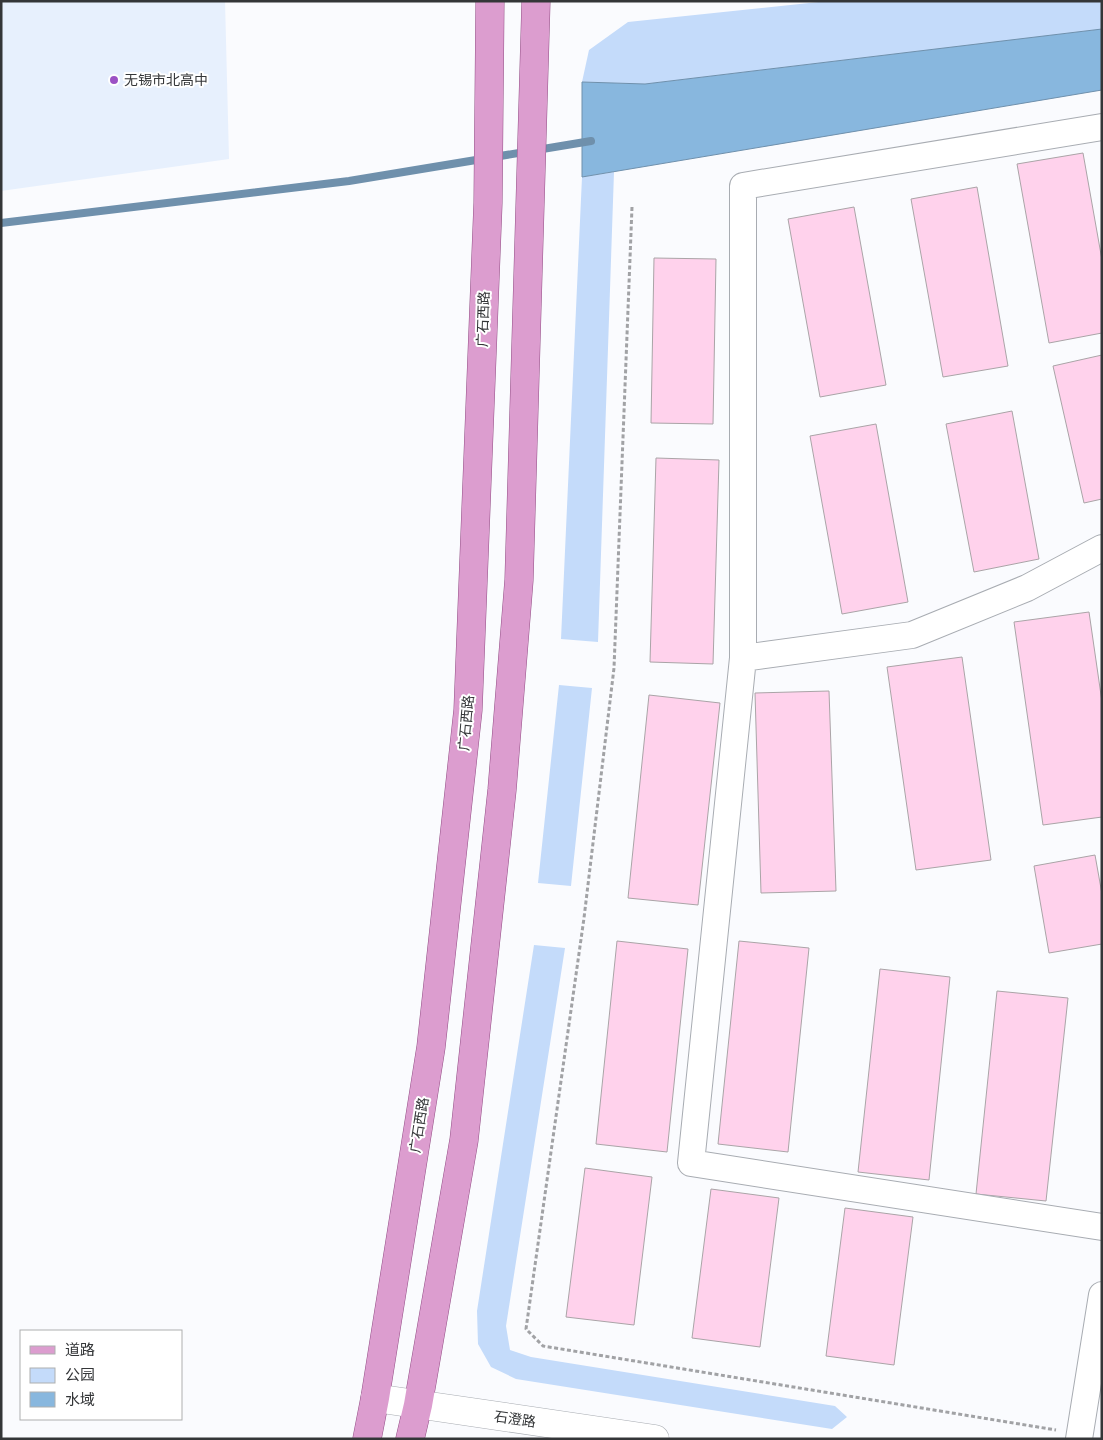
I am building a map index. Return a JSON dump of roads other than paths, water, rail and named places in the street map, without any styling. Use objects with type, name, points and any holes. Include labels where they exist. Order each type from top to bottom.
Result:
[{"type":"main road","points":[[410,1439],[418,1405],[464,1140],[502,790],[519,580],[536,1]]},
{"type":"main road","name":"广石西路","points":[[367,1439],[431,1047],[468,710],[488,203],[490,2]]},
{"type":"street","points":[[490,2],[494,1]]},
{"type":"street","points":[[1102,127],[743,186],[743,658],[690,1163],[1102,1227]]},
{"type":"street","points":[[743,658],[912,635],[1027,588],[1102,548]]},
{"type":"street","points":[[1079,1436],[1102,1295]]},
{"type":"street","name":"石澄路","points":[[375,1398],[654,1439]]},
{"type":"water","points":[[1102,29],[1102,90],[582,177],[582,82],[645,84]]},
{"type":"waterway","points":[[1,223],[349,181],[591,141]]},
{"type":"place","name":"无锡市北高中","points":[[114,80]]}]
